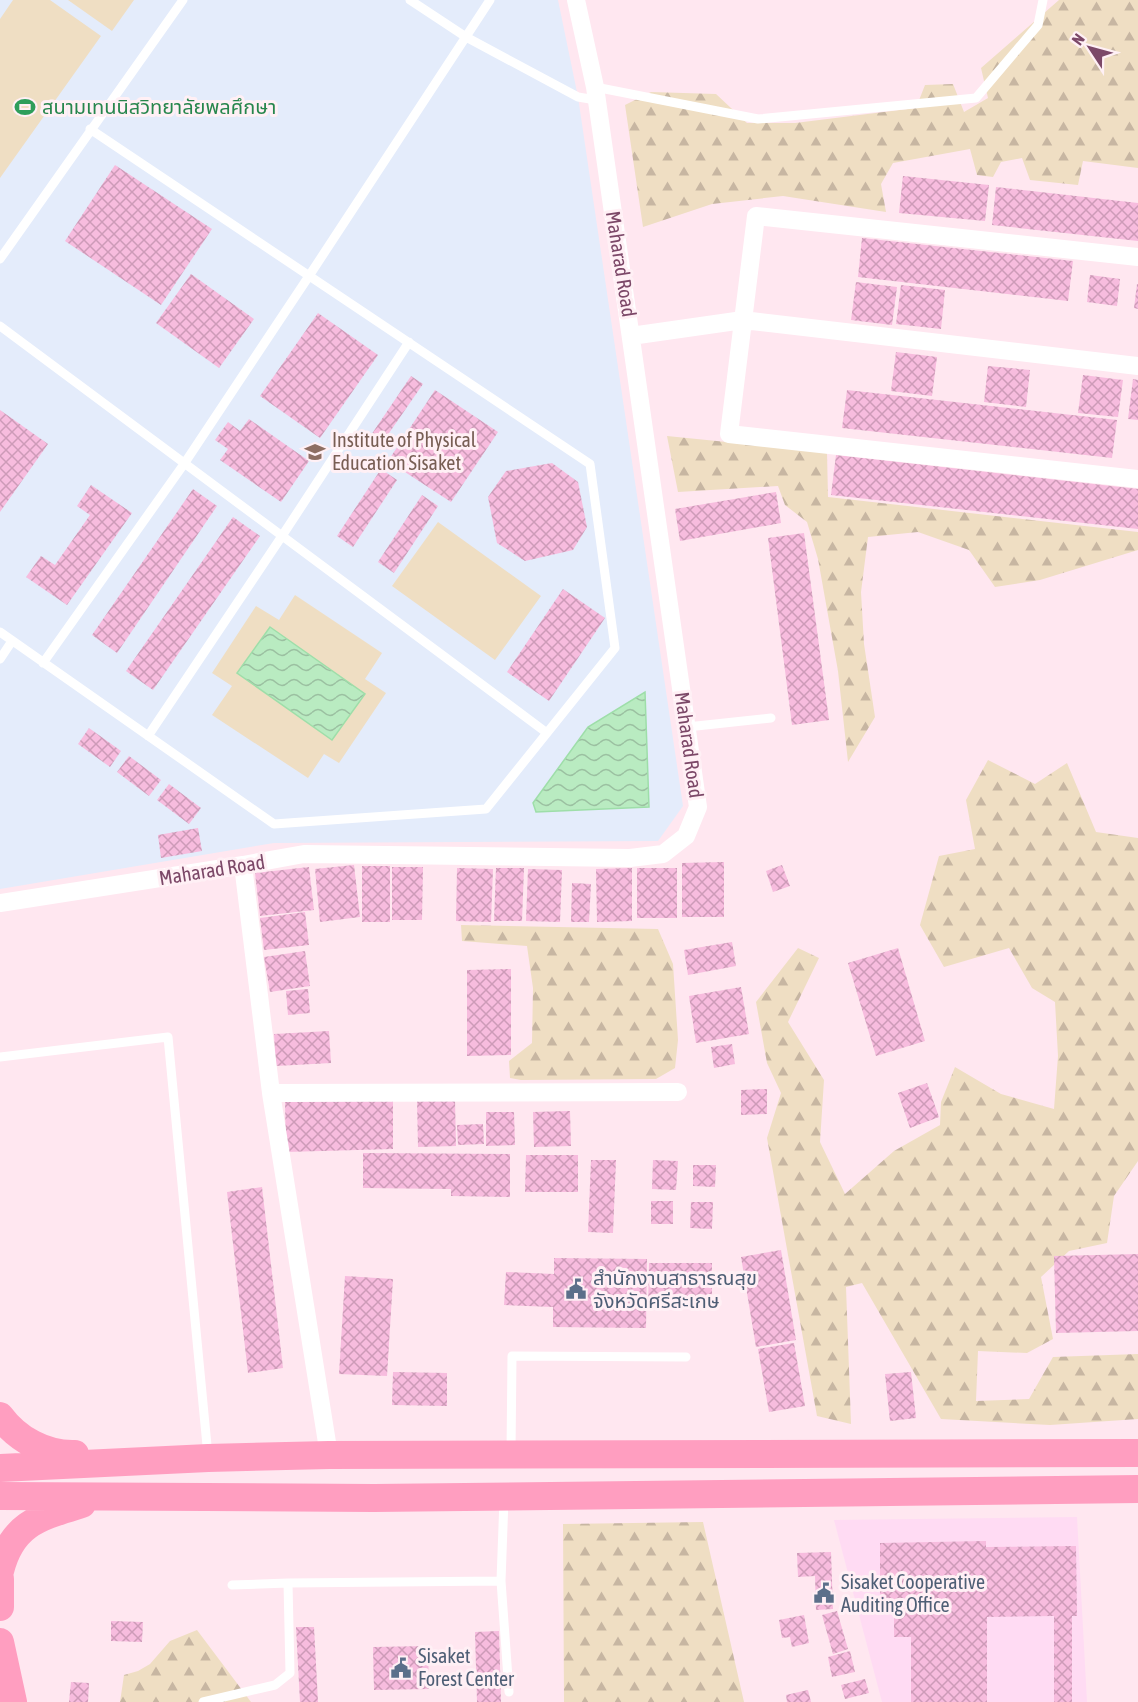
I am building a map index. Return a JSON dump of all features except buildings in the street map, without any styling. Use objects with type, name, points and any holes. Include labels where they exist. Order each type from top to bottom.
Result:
[{"type":"main road","points":[[0,1416],[23,1439],[39,1447],[69,1454],[137,1451],[178,1460]]},
{"type":"main road","points":[[0,1468],[329,1455],[1138,1453]]},
{"type":"main road","points":[[0,1496],[374,1498],[1138,1489]]},
{"type":"main road","points":[[0,1571],[4,1555],[12,1541],[30,1523],[52,1513],[110,1496]]},
{"type":"main road","points":[[0,1579],[0,1607]]},
{"type":"main road","points":[[0,1642],[13,1702]]},
{"type":"street","name":"Maharad Road","points":[[0,903],[304,854],[630,858],[663,854],[687,836],[698,807],[595,93],[576,0]]},
{"type":"street","points":[[1138,257],[756,216],[729,434],[1138,479]]},
{"type":"street","points":[[631,336],[743,320],[1138,366]]},
{"type":"street","points":[[243,865],[271,1093],[329,1455]]},
{"type":"street","points":[[271,1093],[678,1092]]},
{"type":"lane","points":[[0,259],[183,0]]},
{"type":"lane","points":[[410,0],[466,37],[578,97],[595,93],[758,119],[976,98],[1038,25],[1043,0]]},
{"type":"lane","points":[[43,663],[184,464],[490,0]]},
{"type":"lane","points":[[0,632],[274,824],[486,809],[615,648],[590,464],[90,129]]},
{"type":"lane","points":[[0,326],[548,734]]},
{"type":"lane","points":[[148,736],[409,342]]},
{"type":"lane","points":[[0,659],[12,641]]},
{"type":"lane","points":[[687,727],[771,718]]},
{"type":"lane","points":[[0,1057],[168,1037],[208,1458]]},
{"type":"lane","points":[[511,1455],[512,1356],[686,1357]]},
{"type":"lane","points":[[504,1497],[501,1581],[509,1692]]},
{"type":"lane","points":[[232,1585],[501,1581]]},
{"type":"lane","points":[[203,1702],[275,1685],[290,1673],[288,1583]]},
{"type":"shaded area","name":"Institute of Physical Education Sisaket","points":[[0,0],[558,0],[578,97],[683,806],[658,841],[274,843],[0,889]]},
{"type":"shaded area","points":[[1077,1517],[1087,1702],[882,1702],[834,1520]]},
{"type":"green space","name":"สนามเทนนิสวิทยาลัยพลศึกษา","points":[[13,0],[50,0],[101,36],[0,178],[0,19]]},
{"type":"green space","points":[[68,0],[134,0],[112,31]]},
{"type":"green space","points":[[1059,0],[1138,0],[1138,168],[1083,161],[1078,185],[1030,180],[1022,158],[1001,162],[993,177],[977,175],[970,149],[893,163],[881,184],[886,212],[783,196],[712,204],[643,227],[625,105],[651,92],[716,94],[747,123],[795,123],[916,108],[925,85],[953,84],[964,112],[988,98],[981,68]]},
{"type":"green space","points":[[667,436],[827,452],[828,497],[1138,532],[1138,550],[1040,580],[995,587],[969,550],[918,532],[868,537],[861,592],[864,644],[875,717],[848,762],[838,671],[818,559],[807,522],[785,505],[778,486],[678,492]]},
{"type":"green space","points":[[438,522],[541,596],[495,660],[392,586]]},
{"type":"green space","points":[[295,595],[382,653],[365,679],[386,693],[339,763],[324,754],[308,778],[212,715],[232,686],[212,673],[256,606],[279,620]]},
{"type":"green space","points":[[988,760],[1035,784],[1067,763],[1096,832],[1138,838],[1138,1161],[1114,1196],[1107,1243],[1069,1251],[1041,1277],[1053,1339],[1027,1353],[978,1351],[976,1401],[1029,1399],[1053,1357],[1138,1354],[1138,1419],[1050,1425],[941,1419],[862,1283],[846,1287],[851,1424],[817,1416],[767,1138],[781,1093],[767,1063],[756,1002],[798,948],[819,958],[788,1022],[824,1080],[820,1142],[845,1194],[894,1151],[940,1125],[941,1102],[955,1067],[1001,1094],[1054,1109],[1058,1056],[1055,1002],[1032,988],[1009,948],[944,967],[920,925],[939,856],[975,849],[966,800]]},
{"type":"green space","points":[[461,925],[658,929],[673,964],[678,1040],[675,1068],[656,1079],[521,1080],[510,1078],[509,1061],[532,1043],[533,988],[527,946],[462,941]]},
{"type":"green space","points":[[703,1522],[744,1702],[564,1702],[563,1524]]},
{"type":"green space","points":[[197,1630],[251,1702],[120,1702],[124,1675],[150,1664],[170,1641]]},
{"type":"water","points":[[270,627],[365,694],[332,740],[237,673]]},
{"type":"water","points":[[645,692],[649,807],[536,812],[533,803],[588,727]]},
{"type":"place","name":"สนามเทนนิสวิทยาลัยพลศึกษา","points":[[25,107]]},
{"type":"place","name":"Institute of Physical Education Sisaket","points":[[315,452]]},
{"type":"place","name":"สำนักงานสาธารณสุข จังหวัดศรีสะเกษ","points":[[576,1289]]},
{"type":"place","name":"Sisaket Cooperative Auditing Office","points":[[824,1593]]},
{"type":"place","name":"Sisaket Forest Center","points":[[401,1668]]}]
